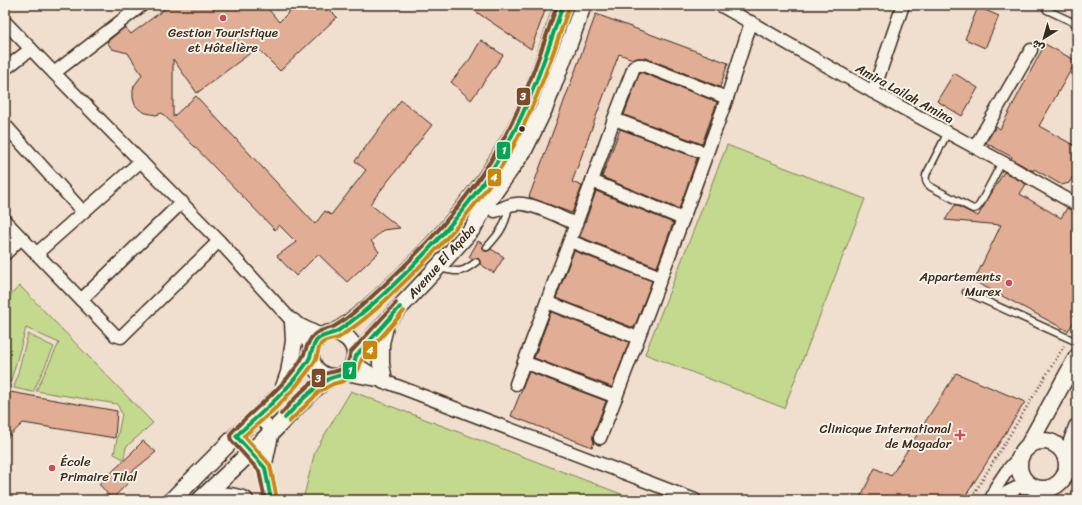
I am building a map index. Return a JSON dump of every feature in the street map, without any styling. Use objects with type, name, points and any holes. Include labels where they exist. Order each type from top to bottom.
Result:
[{"type":"main road","name":"Avenue El Aqaba","points":[[328,334],[349,323],[371,306],[422,256],[484,182],[508,143],[528,102],[563,5]]},
{"type":"main road","name":"Avenue El Aqaba","points":[[202,500],[312,391],[347,367],[387,321],[491,208],[524,150],[545,107],[583,5]]},
{"type":"main road","points":[[384,381],[381,364],[381,344],[387,321]]},
{"type":"main road","points":[[282,393],[289,373],[294,341],[293,322]]},
{"type":"main road","points":[[172,500],[236,436],[282,393],[300,371],[312,351],[315,341],[328,334],[341,334],[352,342],[355,349],[347,367],[326,376],[315,368],[312,362],[312,351]]},
{"type":"main road","points":[[1024,451],[1034,444],[1041,442],[1049,442],[1057,446],[1066,458],[1066,473],[1062,480],[1045,492],[1028,484],[1023,478],[1020,470],[1020,462],[1024,451],[1077,357]]},
{"type":"main road","points":[[1066,458],[1077,427]]},
{"type":"main road","points":[[202,500],[217,496],[235,496],[245,500]]},
{"type":"street","points":[[54,73],[142,5]]},
{"type":"street","name":"Amira Lailah Amina","points":[[720,5],[873,92],[1076,201]]},
{"type":"street","points":[[873,92],[903,5]]},
{"type":"street","points":[[5,22],[219,241],[293,322],[312,351]]},
{"type":"street","points":[[600,438],[707,154],[727,98],[751,22]]},
{"type":"street","points":[[5,69],[31,49]]},
{"type":"street","points":[[975,147],[1031,50]]},
{"type":"street","points":[[516,384],[634,67],[643,65],[727,98]]},
{"type":"street","points":[[614,120],[707,154]]},
{"type":"street","points":[[5,125],[82,212]]},
{"type":"street","points":[[36,254],[140,161]]},
{"type":"street","points":[[592,181],[683,219]]},
{"type":"street","points":[[81,300],[182,202]]},
{"type":"street","points":[[491,208],[525,204],[534,206],[576,224]]},
{"type":"street","points":[[5,221],[115,335],[121,337],[219,241]]},
{"type":"street","points":[[5,254],[22,238]]},
{"type":"street","points":[[570,241],[661,277]]},
{"type":"street","points":[[547,302],[638,338]]},
{"type":"street","points":[[293,322],[328,334]]},
{"type":"street","points":[[524,362],[616,397]]},
{"type":"street","points":[[347,367],[695,500]]},
{"type":"street","points":[[258,416],[272,431],[265,468],[271,500]]},
{"type":"street","points":[[236,436],[265,468]]},
{"type":"street","points":[[991,500],[996,488],[1006,472],[1024,451]]},
{"type":"street","points":[[995,500],[1018,488],[1045,492]]},
{"type":"lane","points":[[1044,5],[1047,10],[1077,24]]},
{"type":"lane","points":[[948,132],[926,175],[926,182],[931,187],[975,209],[980,204],[1002,162]]},
{"type":"lane","points":[[487,247],[503,227],[508,210],[491,208]]},
{"type":"lane","points":[[437,268],[460,271],[467,269],[476,262]]},
{"type":"lane","points":[[966,292],[1077,342]]},
{"type":"path","points":[[970,500],[1077,325]]},
{"type":"green space","points":[[727,145],[865,199],[784,408],[645,354]]},
{"type":"green space","points":[[20,286],[153,423],[126,447],[124,459],[114,454],[122,414],[117,404],[36,391],[59,343],[26,328],[10,384],[5,385],[5,300]]},
{"type":"green space","points":[[28,334],[54,347],[33,392],[14,388]]},
{"type":"green space","points":[[351,391],[637,500],[303,500],[315,451]]},
{"type":"building","points":[[170,5],[265,5],[279,22],[296,5],[325,5],[337,17],[280,71],[257,48],[197,93],[173,59],[173,117],[196,96],[315,224],[325,211],[331,215],[366,170],[355,161],[401,100],[432,125],[370,204],[400,228],[383,230],[371,241],[379,252],[347,282],[318,254],[296,276],[277,256],[296,242],[279,225],[275,230],[162,113],[156,115],[146,113],[135,105],[133,98],[134,86],[142,75],[128,53],[112,49],[107,42],[125,27],[131,34]]},
{"type":"building","points":[[466,5],[547,5],[531,49]]},
{"type":"building","points":[[978,7],[999,16],[985,48],[965,39]]},
{"type":"building","points":[[596,14],[728,63],[720,87],[646,58],[633,59],[619,54],[572,182],[582,186],[572,213],[529,197]]},
{"type":"building","points":[[481,40],[503,55],[471,100],[451,82],[470,59]]},
{"type":"building","points":[[1045,44],[1076,61],[1039,126],[1077,147],[1077,169],[1069,183],[1062,185],[1034,169],[1033,171],[1011,159],[1012,157],[986,143],[996,126],[1000,129]]},
{"type":"building","points":[[640,72],[717,102],[702,144],[624,115]]},
{"type":"building","points":[[954,73],[978,88],[962,116],[937,101]]},
{"type":"building","points":[[620,129],[697,158],[679,209],[602,177]]},
{"type":"building","points":[[1004,172],[1026,184],[1020,194],[1061,218],[1067,208],[1077,214],[1077,317],[1068,331],[974,281],[1001,225],[945,220],[955,205],[978,216]]},
{"type":"building","points":[[596,191],[673,223],[657,267],[580,237]]},
{"type":"building","points":[[478,241],[483,244],[484,251],[491,249],[504,257],[494,273],[480,264],[478,258],[472,259],[469,257]]},
{"type":"building","points":[[574,251],[652,281],[634,328],[556,298]]},
{"type":"building","points":[[551,312],[629,342],[612,387],[534,358]]},
{"type":"building","points":[[529,372],[606,401],[593,435],[594,442],[592,447],[511,416]]},
{"type":"building","name":"Clinicque International de Mogador","points":[[956,373],[1025,402],[963,500],[859,500],[875,468],[891,476]]},
{"type":"building","points":[[10,392],[117,411],[115,438],[23,423],[5,440],[5,397]]},
{"type":"building","points":[[143,441],[156,452],[129,474],[133,478],[112,499],[99,484]]},
{"type":"transit line","name":"3","points":[[265,500],[259,471],[231,440],[231,433],[289,376],[300,361],[308,342],[312,337],[319,332],[337,325],[351,315],[386,283],[424,246],[475,185],[503,140],[519,107],[533,74],[557,5]]},
{"type":"transit line","name":"1","points":[[271,500],[265,468],[236,436],[270,406],[293,381],[308,361],[317,340],[336,332],[345,326],[380,297],[421,258],[468,203],[496,164],[517,126],[538,75],[563,5]]},
{"type":"transit line","name":"4","points":[[277,499],[270,465],[244,436],[276,408],[290,393],[315,361],[321,344],[341,337],[378,307],[413,274],[461,222],[475,204],[489,185],[514,145],[544,77],[569,7]]},
{"type":"transit line","name":"3","points":[[281,414],[312,382],[325,374],[341,370],[345,367],[351,352],[396,303]]},
{"type":"transit line","name":"1","points":[[285,418],[315,388],[330,378],[348,372],[353,365],[356,356],[400,307]]},
{"type":"transit line","name":"4","points":[[289,422],[320,391],[352,376],[358,370],[362,359],[404,311]]},
{"type":"place","name":"Gestion Touristique et Hôtelière","points":[[223,18]]},
{"type":"place","name":"Appartements Murex","points":[[1009,283]]},
{"type":"place","name":"Clinicque International de Mogador","points":[[960,435]]},
{"type":"place","name":"École Primaire Tilal","points":[[52,468]]}]
